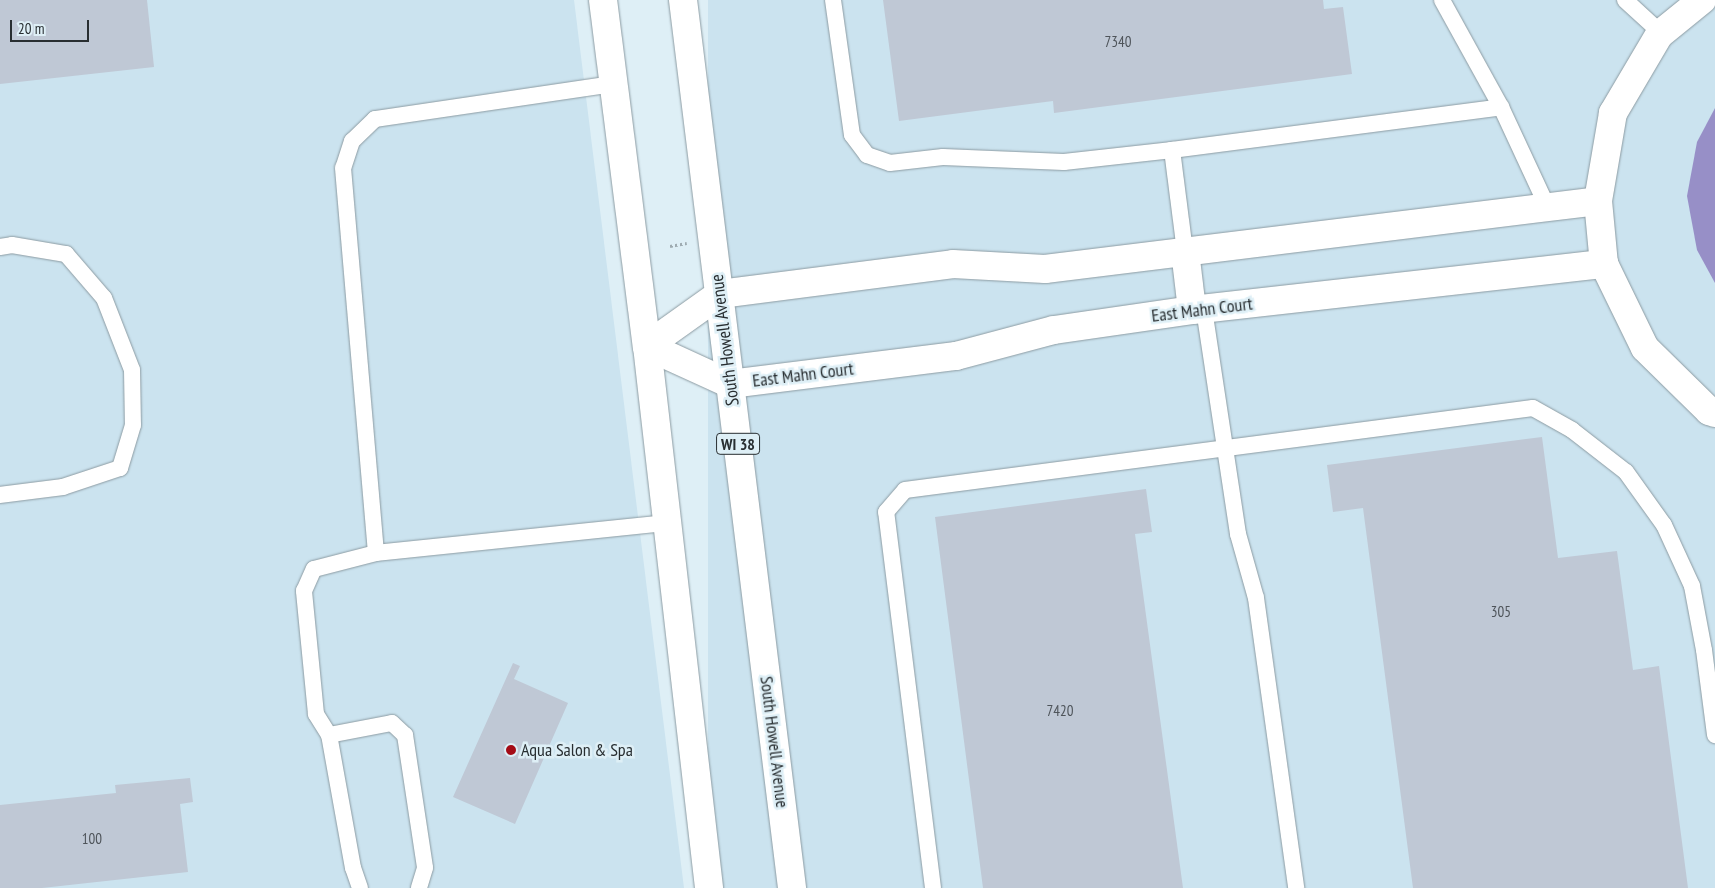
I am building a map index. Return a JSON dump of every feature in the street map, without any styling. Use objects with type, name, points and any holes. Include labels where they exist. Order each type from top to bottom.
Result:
[{"type":"street","points":[[603,0],[646,346],[709,888]]},
{"type":"street","name":"South Howell Avenue","points":[[683,0],[792,888]]},
{"type":"street","points":[[1702,0],[1661,34],[1613,113],[1598,201],[1604,264],[1645,348],[1709,411],[1715,413]]},
{"type":"street","points":[[646,346],[720,294],[953,264],[1045,268],[1598,201]]},
{"type":"street","points":[[1185,251],[1198,309]]},
{"type":"street","name":"East Mahn Court","points":[[646,346],[730,384],[956,356],[1054,330],[1198,309],[1604,264]]},
{"type":"lane","points":[[833,0],[852,135],[867,155],[890,163],[944,157],[1064,162],[1172,150],[1501,107]]},
{"type":"lane","points":[[1442,0],[1501,107],[1547,206]]},
{"type":"lane","points":[[1625,0],[1661,34]]},
{"type":"lane","points":[[376,553],[343,168],[352,141],[375,119],[613,84]]},
{"type":"lane","points":[[1172,150],[1185,251]]},
{"type":"lane","points":[[0,247],[12,246],[66,254],[104,298],[132,370],[133,425],[120,468],[63,487],[0,495]]},
{"type":"lane","points":[[1198,309],[1226,448],[1238,534],[1256,598],[1296,888]]},
{"type":"lane","points":[[933,888],[886,512],[905,490],[1533,408],[1572,430],[1626,472],[1664,525],[1692,586],[1710,649],[1715,735]]},
{"type":"lane","points":[[360,888],[353,868],[329,735],[316,714],[304,591],[314,569],[376,553],[666,523]]},
{"type":"lane","points":[[329,735],[392,723],[406,735],[425,868],[419,888]]},
{"type":"path","points":[[670,246],[688,243]]},
{"type":"shaded area","points":[[0,0],[574,0],[684,888],[0,888]]},
{"type":"shaded area","points":[[708,0],[1715,0],[1715,888],[708,888]]},
{"type":"shaded area","points":[[1715,108],[1715,283],[1697,250],[1687,196],[1697,142]]},
{"type":"building","points":[[0,0],[147,0],[154,67],[0,84]]},
{"type":"building","points":[[883,0],[1323,0],[1324,9],[1343,7],[1352,74],[1054,113],[1053,101],[899,121]]},
{"type":"building","points":[[1542,437],[1558,558],[1617,551],[1633,670],[1659,666],[1688,888],[1413,888],[1363,508],[1333,512],[1327,465]]},
{"type":"building","points":[[1146,489],[1152,532],[1135,534],[1183,888],[983,888],[935,517]]},
{"type":"building","name":"Aqua Salon & Spa","points":[[513,663],[520,666],[514,679],[568,703],[515,824],[453,797]]},
{"type":"building","points":[[190,778],[193,802],[180,804],[188,872],[42,888],[0,888],[0,805],[116,793],[115,785]]},
{"type":"place","name":"Aqua Salon & Spa","points":[[511,750]]}]
